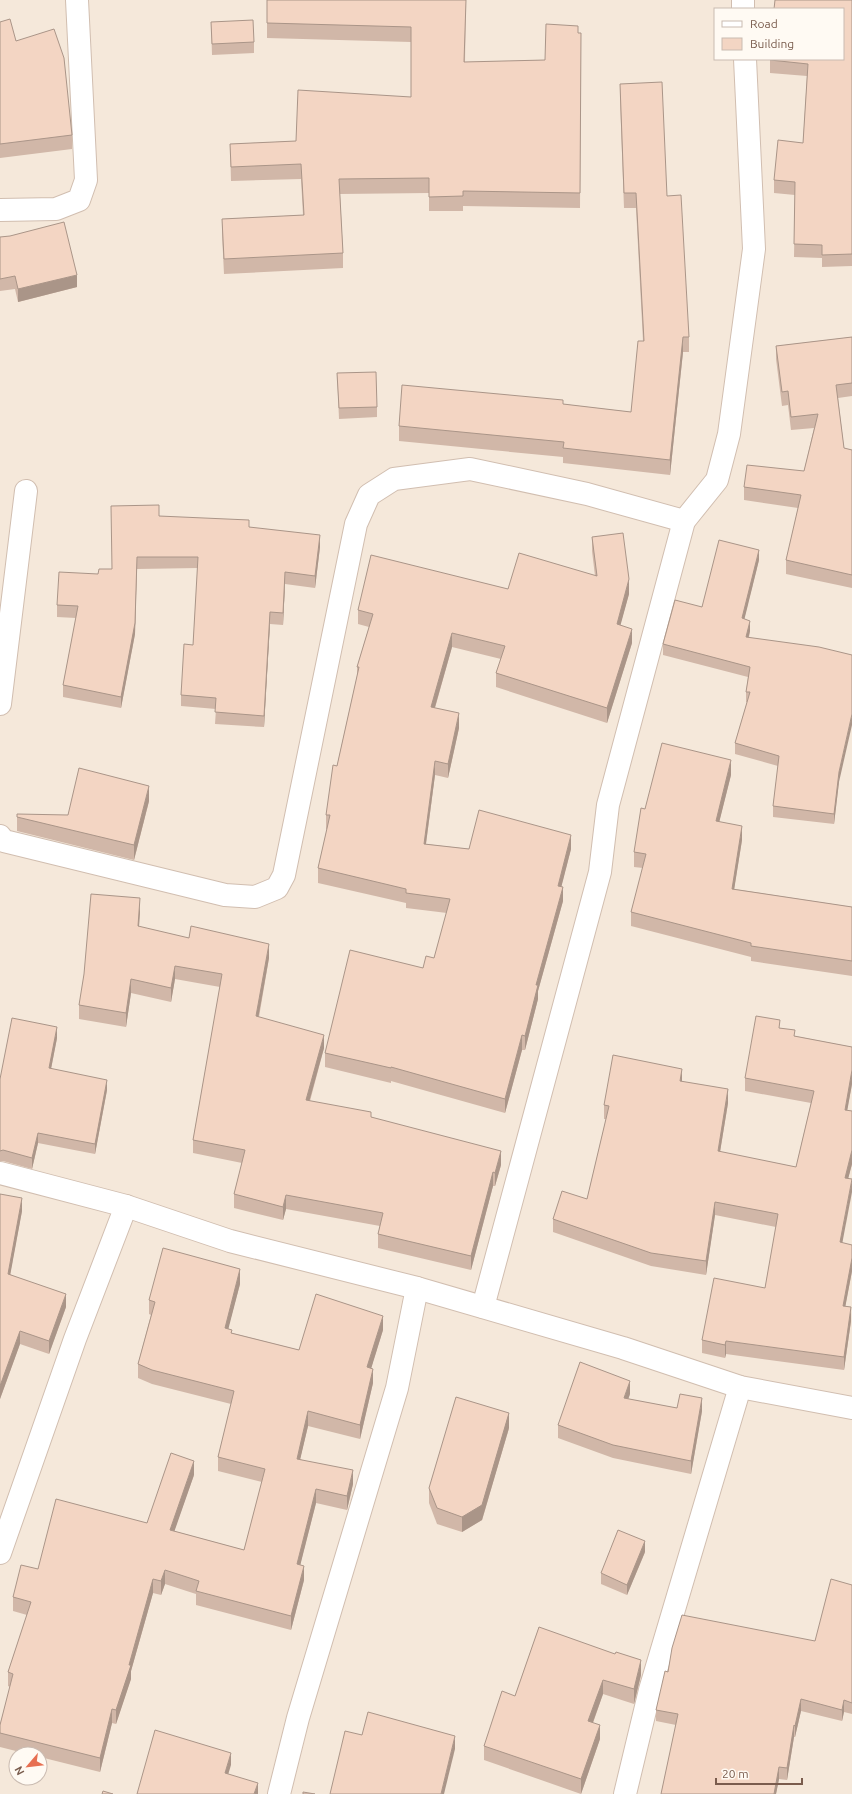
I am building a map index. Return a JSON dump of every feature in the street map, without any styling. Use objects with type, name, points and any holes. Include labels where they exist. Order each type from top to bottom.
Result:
[{"type":"street","points":[[0,210],[56,209],[79,200],[86,180],[77,0]]},
{"type":"street","points":[[483,1307],[600,872],[608,805],[684,521],[717,480],[728,434],[753,256],[745,60]]},
{"type":"street","points":[[0,836],[4,841],[226,895],[255,896],[277,888],[284,875],[356,524],[369,495],[394,479],[470,469],[587,494],[684,521]]},
{"type":"street","points":[[0,704],[26,491]]},
{"type":"street","points":[[0,1173],[126,1206],[230,1241],[417,1288],[483,1307],[623,1348],[740,1387],[852,1408]]},
{"type":"street","points":[[0,1553],[75,1339],[126,1206]]},
{"type":"street","points":[[279,1794],[298,1718],[396,1388],[417,1288]]},
{"type":"street","points":[[625,1794],[650,1690],[740,1387]]},
{"type":"shaded area","points":[[0,0],[852,0],[852,1794],[0,1794]]},
{"type":"building","points":[[267,0],[466,0],[464,62],[545,60],[546,24],[578,26],[578,33],[581,33],[580,193],[463,191],[463,196],[429,197],[429,178],[339,179],[343,253],[224,259],[222,219],[304,215],[301,164],[231,167],[230,144],[296,141],[298,90],[411,97],[411,27],[267,23]]},
{"type":"building","points":[[775,0],[852,0],[852,254],[822,255],[822,245],[794,244],[795,182],[774,180],[778,140],[803,143],[808,64],[770,60],[844,60],[844,8],[774,8]]},
{"type":"building","points":[[10,19],[16,41],[54,29],[64,58],[72,135],[0,144],[0,22]]},
{"type":"building","points":[[253,20],[254,42],[212,44],[211,22]]},
{"type":"building","points":[[662,82],[667,196],[681,195],[689,337],[683,337],[670,460],[563,448],[564,442],[399,426],[402,385],[563,400],[563,404],[631,412],[638,341],[644,341],[636,193],[624,193],[620,84]]},
{"type":"building","points":[[64,222],[77,275],[18,289],[15,276],[0,279],[0,237],[10,236]]},
{"type":"building","points":[[852,337],[852,383],[836,385],[844,448],[852,450],[852,575],[786,560],[801,495],[744,487],[747,465],[804,471],[818,414],[791,417],[788,391],[782,392],[776,346]]},
{"type":"building","points":[[376,372],[377,407],[339,408],[337,373]]},
{"type":"building","points":[[159,505],[159,516],[249,520],[249,527],[320,535],[315,576],[285,572],[283,613],[270,612],[264,716],[215,712],[216,698],[181,695],[184,644],[193,645],[198,557],[137,557],[135,623],[121,697],[63,685],[78,606],[57,605],[59,572],[98,574],[99,569],[112,569],[111,506]]},
{"type":"building","points":[[623,533],[629,579],[617,624],[632,629],[607,708],[496,673],[505,646],[452,633],[431,707],[459,713],[448,764],[435,761],[424,844],[469,849],[479,810],[571,835],[558,886],[563,887],[536,985],[538,985],[525,1036],[522,1035],[505,1099],[391,1067],[325,1053],[350,950],[423,968],[426,956],[434,958],[450,899],[406,893],[406,889],[318,868],[330,815],[326,815],[333,765],[337,766],[359,667],[357,667],[373,614],[358,610],[371,555],[508,589],[519,553],[597,576],[592,537]]},
{"type":"building","points":[[719,540],[759,550],[742,618],[750,621],[746,637],[819,647],[852,655],[852,714],[839,772],[834,814],[773,806],[779,756],[735,743],[750,692],[746,692],[750,667],[663,644],[675,600],[702,607]]},
{"type":"building","points":[[662,743],[731,760],[716,821],[742,826],[732,889],[852,907],[852,961],[751,946],[751,943],[631,912],[646,854],[634,852],[641,808],[645,809]]},
{"type":"building","points":[[79,768],[149,786],[134,845],[17,817],[17,814],[68,815]]},
{"type":"building","points":[[91,894],[140,898],[138,926],[189,938],[191,926],[269,944],[256,1016],[324,1035],[306,1100],[371,1112],[371,1117],[501,1151],[495,1173],[493,1172],[471,1256],[378,1234],[383,1213],[286,1195],[283,1207],[234,1194],[245,1150],[193,1140],[222,974],[175,966],[171,988],[131,979],[126,1013],[79,1005],[84,974]]},
{"type":"building","points":[[756,1016],[780,1020],[779,1028],[795,1030],[794,1036],[852,1047],[852,1070],[845,1110],[852,1111],[852,1150],[845,1178],[852,1179],[840,1242],[852,1245],[852,1258],[843,1306],[851,1307],[844,1357],[726,1341],[725,1345],[702,1340],[714,1278],[765,1288],[778,1214],[715,1202],[706,1261],[651,1253],[553,1219],[562,1191],[587,1199],[609,1106],[604,1105],[613,1055],[682,1069],[680,1081],[728,1089],[718,1151],[796,1167],[814,1091],[745,1078]]},
{"type":"building","points":[[12,1018],[57,1027],[49,1068],[107,1080],[95,1144],[38,1133],[32,1158],[3,1150],[0,1151],[0,1079]]},
{"type":"building","points":[[0,1194],[22,1198],[8,1274],[66,1294],[49,1341],[20,1331],[0,1386]]},
{"type":"building","points":[[163,1248],[240,1269],[225,1328],[232,1330],[231,1333],[299,1350],[316,1294],[383,1316],[367,1367],[373,1369],[360,1425],[308,1411],[297,1459],[353,1470],[347,1496],[316,1489],[297,1564],[304,1566],[291,1616],[196,1591],[199,1581],[165,1570],[161,1581],[153,1579],[129,1665],[131,1665],[116,1710],[112,1709],[100,1758],[0,1733],[0,1725],[13,1674],[8,1672],[31,1602],[13,1597],[21,1565],[38,1569],[56,1499],[147,1523],[171,1453],[194,1461],[170,1530],[244,1550],[265,1469],[218,1457],[234,1391],[152,1370],[138,1364],[155,1302],[149,1300]]},
{"type":"building","points":[[580,1362],[630,1381],[624,1398],[677,1408],[680,1394],[702,1398],[691,1461],[613,1445],[558,1425]]},
{"type":"building","points":[[456,1397],[509,1413],[482,1505],[462,1517],[437,1508],[429,1488]]},
{"type":"building","points":[[618,1530],[645,1541],[627,1585],[601,1573]]},
{"type":"building","points":[[831,1579],[852,1585],[852,1703],[844,1700],[842,1710],[801,1699],[795,1726],[794,1725],[787,1768],[779,1767],[774,1794],[661,1794],[678,1714],[656,1710],[665,1671],[668,1672],[672,1648],[682,1615],[815,1641]]},
{"type":"building","points":[[539,1627],[615,1654],[616,1652],[641,1660],[634,1689],[603,1680],[588,1721],[600,1725],[581,1779],[484,1746],[502,1691],[515,1696]]},
{"type":"building","points":[[368,1712],[455,1736],[441,1794],[330,1794],[345,1731],[362,1735]]},
{"type":"building","points":[[155,1730],[231,1753],[225,1773],[258,1783],[254,1794],[137,1794]]},
{"type":"building","points":[[103,1791],[113,1794],[102,1794]]},
{"type":"building","points":[[303,1792],[315,1794],[303,1794]]}]
